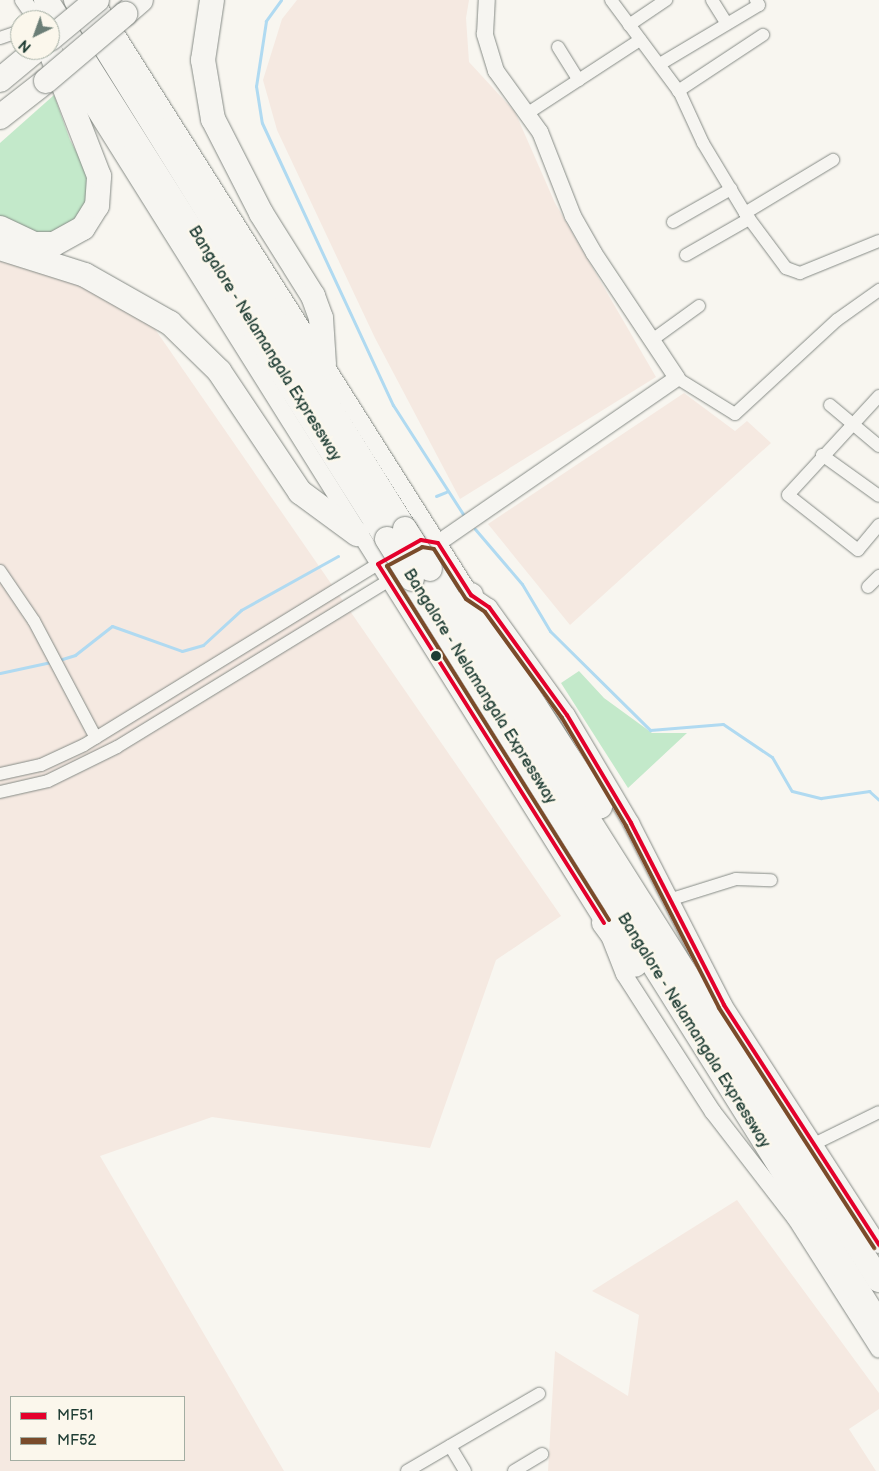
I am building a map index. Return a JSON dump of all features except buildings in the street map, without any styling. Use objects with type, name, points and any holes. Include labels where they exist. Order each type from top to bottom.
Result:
[{"type":"highway","name":"Bangalore - Nelamangala Expressway","points":[[46,0],[396,534]]},
{"type":"highway","name":"Bangalore - Nelamangala Expressway","points":[[76,0],[804,1210],[879,1324]]},
{"type":"highway","points":[[60,31],[96,0]]},
{"type":"highway","points":[[212,0],[203,60],[213,119],[261,214],[314,296],[321,318],[324,364]]},
{"type":"highway","points":[[0,118],[133,7]]},
{"type":"highway","points":[[0,80],[25,60]]},
{"type":"highway","points":[[0,228],[36,244],[54,244],[83,228],[97,206],[99,176],[54,60]]},
{"type":"highway","points":[[0,248],[85,275],[170,322],[219,371],[300,492],[357,534]]},
{"type":"highway","name":"Bangalore - Nelamangala Expressway","points":[[421,574],[676,955],[826,1199],[879,1280]]},
{"type":"highway","points":[[471,595],[473,610],[628,851],[676,955]]},
{"type":"highway","points":[[604,923],[637,967],[730,1120],[804,1210]]},
{"type":"street","points":[[96,0],[471,595],[489,607],[567,715],[672,899],[724,1005],[879,1245]]},
{"type":"street","points":[[487,0],[489,55],[528,113],[573,216],[677,378],[735,414],[837,320],[879,290]]},
{"type":"street","points":[[611,0],[660,64],[678,91],[747,216],[792,273],[879,241]]},
{"type":"street","points":[[629,25],[666,0]]},
{"type":"street","points":[[712,0],[727,24]]},
{"type":"street","points":[[660,64],[759,5],[756,0]]},
{"type":"street","points":[[678,91],[764,35]]},
{"type":"street","points":[[528,113],[640,40]]},
{"type":"street","points":[[558,48],[579,80]]},
{"type":"street","points":[[60,56],[357,534],[378,564],[604,923],[624,974],[713,1112],[795,1218],[879,1350]]},
{"type":"street","points":[[686,255],[833,160]]},
{"type":"street","points":[[673,222],[731,190]]},
{"type":"street","points":[[652,340],[699,306]]},
{"type":"street","points":[[0,792],[48,781],[117,747],[431,555],[438,543],[677,378]]},
{"type":"street","points":[[879,396],[850,423],[788,495],[858,550],[879,525]]},
{"type":"street","points":[[830,406],[879,446]]},
{"type":"street","points":[[822,455],[879,496]]},
{"type":"street","points":[[0,774],[41,765],[96,738],[378,564],[421,540],[438,543]]},
{"type":"street","points":[[0,570],[55,661],[96,738]]},
{"type":"street","points":[[868,587],[879,576]]},
{"type":"street","points":[[672,899],[736,879],[771,880]]},
{"type":"street","points":[[814,1144],[879,1112]]},
{"type":"street","points":[[407,1471],[539,1394]]},
{"type":"street","points":[[450,1446],[465,1471]]},
{"type":"street","points":[[514,1471],[542,1454]]},
{"type":"shaded area","points":[[297,0],[469,0],[466,18],[469,62],[515,112],[555,203],[656,377],[460,499],[375,338],[277,130],[263,80],[282,19]]},
{"type":"shaded area","points":[[0,261],[80,282],[148,319],[561,916],[496,960],[430,1148],[212,1117],[100,1156],[284,1471],[0,1471]]},
{"type":"shaded area","points":[[684,393],[735,431],[747,421],[771,443],[570,625],[488,524]]},
{"type":"shaded area","points":[[737,1200],[879,1393],[879,1409],[849,1429],[876,1471],[548,1471],[555,1351],[628,1396],[639,1315],[592,1291]]},
{"type":"green space","points":[[54,95],[70,140],[88,173],[88,200],[69,226],[51,236],[39,236],[0,217],[0,143]]},
{"type":"green space","points":[[579,671],[604,698],[652,733],[687,733],[628,788],[561,683]]},
{"type":"waterway","points":[[281,0],[266,21],[256,86],[262,123],[393,405],[463,514]]},
{"type":"waterway","points":[[436,496],[446,492]]},
{"type":"waterway","points":[[475,529],[522,584],[550,631],[650,730],[723,724],[772,757],[792,791],[821,798],[869,791],[879,800]]},
{"type":"waterway","points":[[59,660],[75,655],[112,626],[182,651],[203,645],[241,610],[338,556]]},
{"type":"waterway","points":[[0,673],[51,662]]},
{"type":"transit line","name":"MF51","points":[[604,923],[378,564],[421,540],[438,543],[471,595],[489,607],[567,715],[631,823],[724,1005],[879,1245]]},
{"type":"transit line","name":"MF52","points":[[609,920],[387,566],[422,547],[434,549],[466,599],[485,612],[562,718],[626,826],[719,1008],[874,1248]]}]
